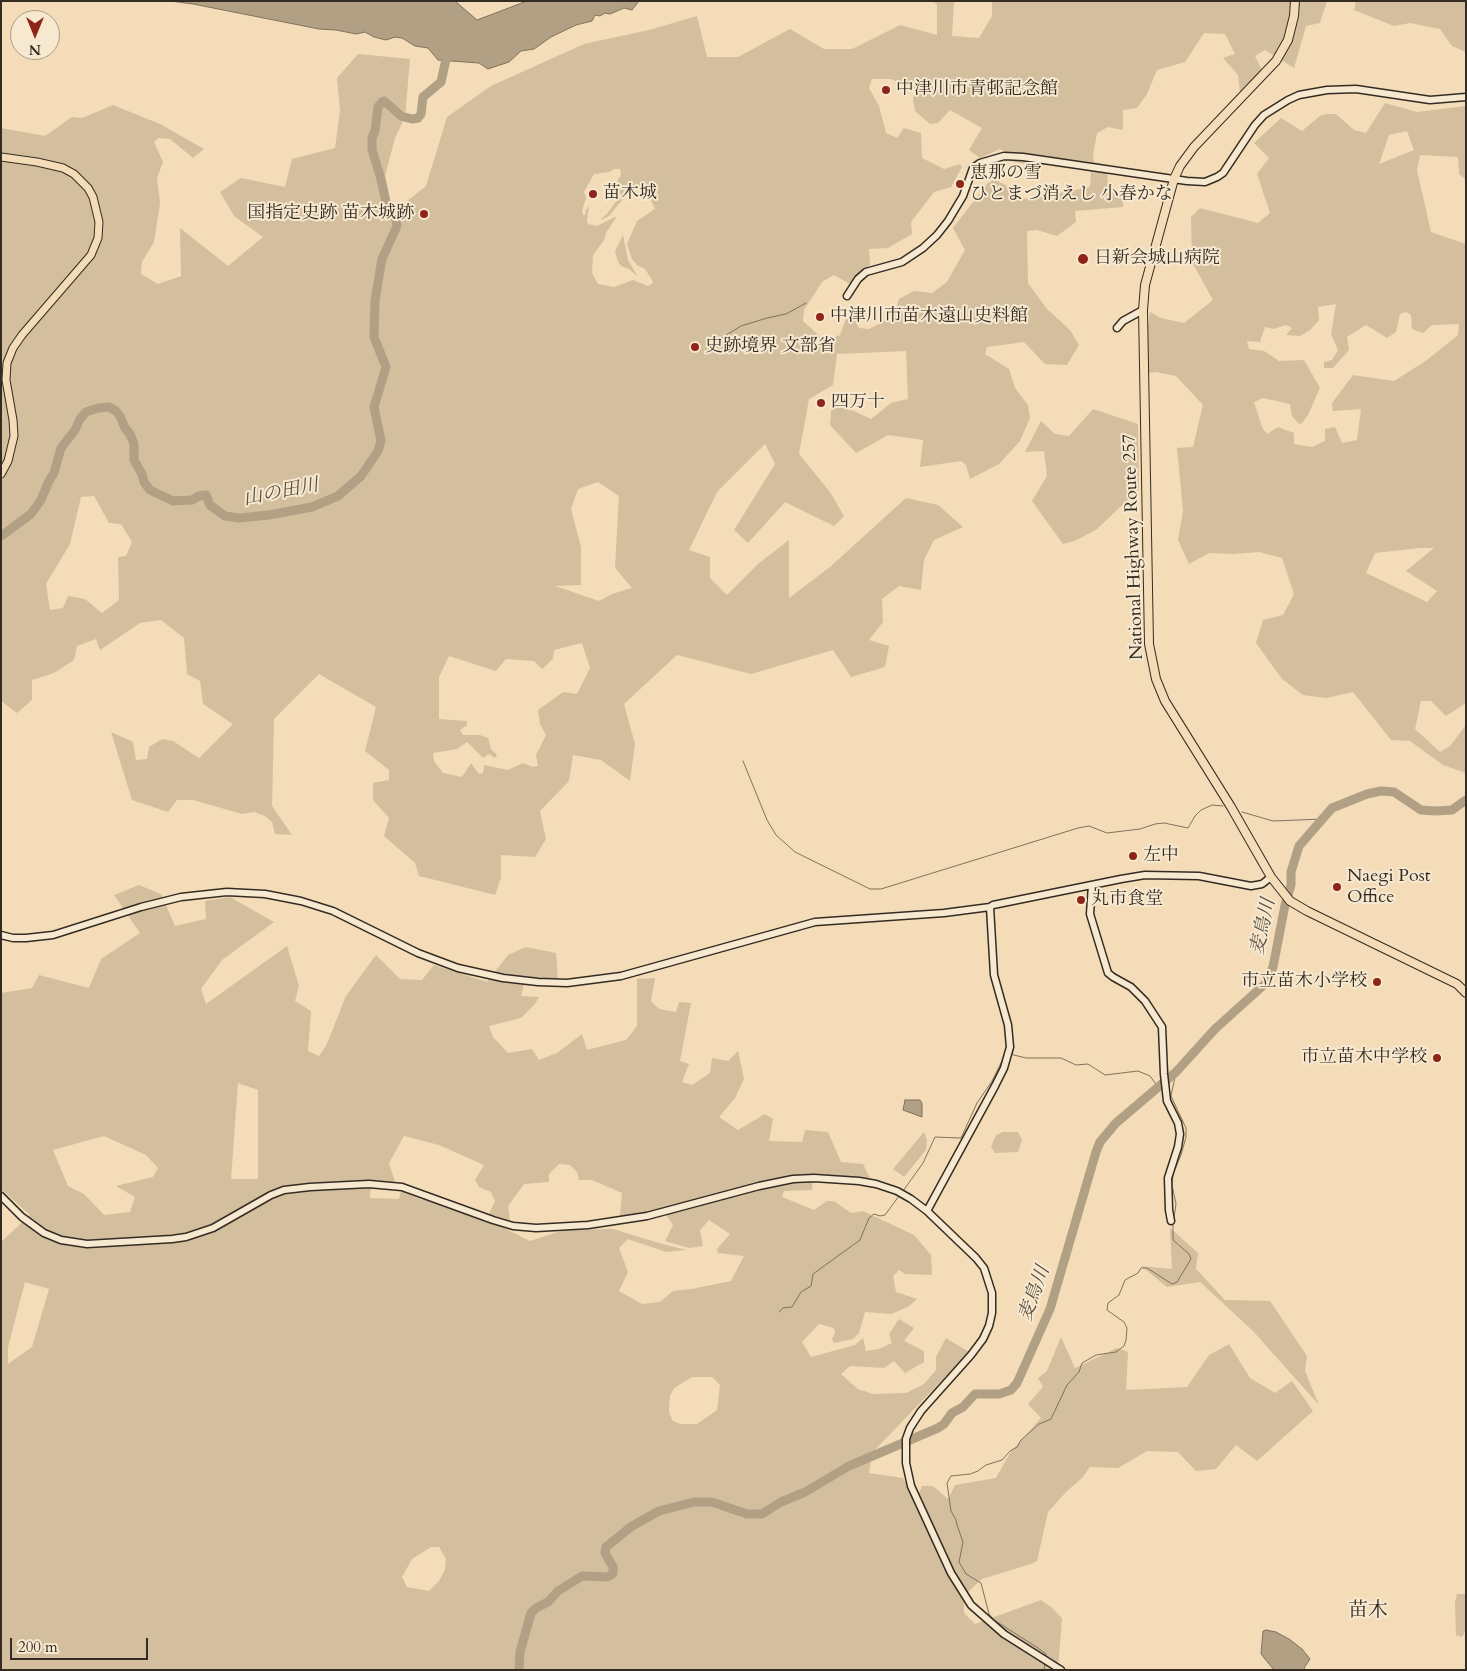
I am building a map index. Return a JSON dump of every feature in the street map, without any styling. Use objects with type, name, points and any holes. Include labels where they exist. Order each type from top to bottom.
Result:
[{"type":"highway","name":"National Highway Route 257","points":[[1295,1],[1294,16],[1288,40],[1281,54],[1268,72],[1189,154],[1174,179],[1145,285],[1143,310],[1148,628],[1153,669],[1165,701],[1231,807],[1271,877],[1290,901],[1457,984],[1466,993]]},
{"type":"main road","points":[[1,157],[64,168],[74,174],[93,196],[99,222],[98,238],[91,255],[22,334],[13,348],[7,363],[6,380],[14,436],[8,461],[1,474]]},
{"type":"street","points":[[848,296],[858,279],[866,272],[902,262],[918,252],[937,235],[948,222],[963,196],[973,168],[980,163],[1004,156],[1024,157],[1197,182],[1217,178],[1228,167],[1255,125],[1264,115],[1276,106],[1299,96],[1327,90],[1356,89],[1422,100],[1466,97]]},
{"type":"street","points":[[1117,328],[1123,321],[1143,310]]},
{"type":"street","points":[[1,935],[13,938],[26,938],[53,935],[141,907],[181,897],[227,892],[265,894],[301,901],[333,911],[418,953],[458,968],[503,978],[567,983],[621,976],[815,922],[990,907],[1129,878],[1169,875],[1199,876],[1251,886],[1262,884],[1271,877]]},
{"type":"street","points":[[1092,886],[1090,914],[1108,972],[1131,987],[1145,1001],[1162,1027],[1166,1095],[1178,1123],[1180,1134],[1168,1178],[1171,1221]]},
{"type":"street","points":[[927,1211],[995,1086],[1009,1052],[1011,1042],[1008,1025],[993,966],[990,907]]},
{"type":"street","points":[[1,1196],[22,1217],[44,1232],[61,1240],[87,1244],[186,1237],[213,1228],[255,1202],[284,1190],[310,1187],[369,1184],[402,1188],[513,1226],[536,1228],[588,1225],[647,1216],[775,1182],[808,1178],[858,1181],[876,1184],[904,1194],[927,1211],[976,1258],[984,1268],[991,1287],[993,1305],[989,1326],[983,1339],[972,1355],[921,1411],[910,1428],[906,1439],[906,1463],[911,1486],[951,1573],[971,1605],[1004,1634],[1061,1670]]},
{"type":"shaded area","points":[[170,1],[455,1],[477,20],[527,1],[639,1],[632,10],[624,8],[610,14],[595,15],[592,21],[576,25],[551,37],[534,49],[521,51],[509,62],[488,69],[479,63],[438,60],[428,48],[415,46],[402,38],[395,37],[386,40],[365,32],[356,34],[319,29]]},
{"type":"shaded area","points":[[931,1],[954,1],[952,36],[979,38],[992,16],[992,1],[1327,1],[1320,23],[1306,26],[1294,68],[1265,50],[1255,56],[1262,70],[1240,92],[1238,75],[1223,58],[1235,54],[1225,34],[1204,33],[1185,62],[1157,70],[1147,94],[1137,108],[1123,110],[1123,130],[1108,127],[1097,133],[1093,155],[1094,162],[1107,165],[1108,189],[1124,191],[1123,207],[1075,211],[1076,222],[1057,236],[1037,230],[1027,231],[1028,283],[1047,309],[1070,330],[1079,345],[1067,365],[1045,364],[1024,342],[987,347],[985,354],[1009,369],[1015,388],[1028,405],[1030,418],[1020,441],[999,464],[970,479],[966,465],[961,461],[920,467],[923,440],[888,435],[856,453],[830,425],[832,401],[871,419],[891,403],[908,399],[906,351],[837,354],[833,385],[809,399],[799,454],[830,492],[844,516],[834,526],[785,502],[748,543],[734,530],[775,464],[765,444],[717,492],[689,550],[710,557],[710,578],[727,595],[758,564],[789,540],[789,598],[830,567],[906,498],[938,505],[963,527],[934,540],[924,560],[921,590],[899,586],[882,599],[883,622],[869,640],[889,646],[885,667],[851,677],[833,650],[751,674],[677,655],[624,704],[635,744],[630,781],[601,760],[573,755],[569,781],[540,811],[546,839],[535,857],[501,855],[501,878],[495,895],[419,876],[415,863],[384,836],[389,818],[373,800],[373,783],[389,780],[389,770],[365,751],[376,707],[319,674],[274,719],[272,806],[292,835],[275,834],[272,822],[265,816],[254,812],[242,814],[193,800],[177,800],[168,812],[132,800],[111,732],[133,742],[136,760],[147,759],[149,747],[162,739],[173,741],[199,758],[233,724],[203,704],[200,681],[187,674],[184,638],[161,620],[140,623],[100,650],[96,639],[77,646],[74,660],[54,673],[32,680],[32,700],[17,713],[1,701],[1,128],[45,136],[72,117],[82,118],[113,105],[160,124],[204,149],[193,158],[170,139],[158,138],[154,142],[163,162],[157,178],[160,203],[154,242],[142,262],[141,274],[158,284],[181,276],[180,228],[228,266],[263,237],[234,216],[220,192],[241,178],[285,187],[292,159],[335,148],[340,111],[337,78],[358,54],[410,59],[405,117],[395,138],[385,176],[392,213],[426,186],[447,117],[491,86],[584,44],[649,30],[697,16],[707,57],[738,57],[790,29],[824,49],[852,49],[900,25],[937,35],[937,4]],"holes":[[[872,79],[891,79],[915,91],[913,100],[915,111],[930,124],[938,123],[950,110],[982,128],[969,150],[980,158],[1000,149],[1008,153],[1011,161],[1039,167],[1058,159],[1079,162],[1091,172],[1090,187],[1013,200],[1009,187],[994,179],[987,184],[953,228],[965,250],[947,282],[932,293],[914,291],[899,299],[894,316],[869,329],[859,328],[854,318],[846,319],[840,335],[825,341],[803,321],[804,310],[822,282],[834,275],[850,284],[857,274],[870,265],[869,249],[888,248],[912,234],[911,222],[934,192],[951,187],[962,167],[960,164],[944,169],[922,158],[921,133],[904,128],[897,138],[886,133],[879,106],[869,88]],[[614,169],[620,169],[621,174],[615,187],[621,194],[601,220],[609,216],[628,193],[634,190],[646,190],[655,209],[637,221],[627,244],[632,259],[637,265],[645,269],[652,280],[653,283],[648,286],[633,280],[614,287],[598,284],[592,273],[593,255],[604,240],[606,233],[617,216],[597,226],[588,224],[589,206],[585,215],[583,215],[582,210],[586,198],[584,192],[594,174],[610,172]],[[598,482],[619,496],[615,568],[632,588],[612,594],[599,601],[555,586],[581,585],[581,547],[571,509],[578,489]],[[94,496],[109,523],[121,524],[132,542],[126,556],[118,557],[119,600],[102,613],[85,599],[68,596],[63,608],[50,610],[46,584],[70,544],[81,497]],[[582,643],[590,668],[577,694],[563,692],[538,710],[540,724],[546,735],[536,755],[538,766],[533,767],[523,763],[508,770],[484,765],[483,773],[479,774],[471,763],[462,777],[443,773],[434,761],[433,753],[457,749],[467,742],[483,758],[489,754],[495,758],[497,755],[491,749],[488,738],[480,735],[463,735],[460,730],[467,725],[467,721],[439,719],[439,677],[449,656],[496,671],[506,659],[534,661],[542,669],[553,659],[554,650]]]},
{"type":"shaded area","points":[[1356,1],[1466,1],[1466,52],[1452,46],[1440,29],[1410,23],[1394,26],[1354,10]]},
{"type":"shaded area","points":[[1385,103],[1417,112],[1466,106],[1466,180],[1459,174],[1458,157],[1420,155],[1417,170],[1431,232],[1466,244],[1466,703],[1446,716],[1431,701],[1421,701],[1415,729],[1440,752],[1450,746],[1466,725],[1466,773],[1443,765],[1410,741],[1391,740],[1353,692],[1326,698],[1303,695],[1282,679],[1256,643],[1263,620],[1283,615],[1294,594],[1282,558],[1259,552],[1209,553],[1189,564],[1178,540],[1183,511],[1177,448],[1193,447],[1203,405],[1176,376],[1156,372],[1147,373],[1146,341],[1150,312],[1161,318],[1184,323],[1213,300],[1192,262],[1191,217],[1200,208],[1258,223],[1270,213],[1257,174],[1269,158],[1254,143],[1281,118],[1302,131],[1320,116],[1336,114],[1354,130],[1366,133]],"holes":[[[1407,131],[1414,150],[1379,164],[1389,135]],[[1336,304],[1331,334],[1338,350],[1332,360],[1324,362],[1324,368],[1333,368],[1349,350],[1347,337],[1366,325],[1387,338],[1396,332],[1400,314],[1406,312],[1411,315],[1412,329],[1423,333],[1432,325],[1459,324],[1458,335],[1427,360],[1394,381],[1353,375],[1332,403],[1333,411],[1361,409],[1357,440],[1342,443],[1335,427],[1325,429],[1325,441],[1312,447],[1294,444],[1294,433],[1278,427],[1267,434],[1262,427],[1254,402],[1263,398],[1290,404],[1292,416],[1299,424],[1308,415],[1320,388],[1304,360],[1279,361],[1264,351],[1249,349],[1247,341],[1260,342],[1265,327],[1274,329],[1286,325],[1292,328],[1286,335],[1300,336],[1310,330],[1319,320],[1318,307]],[[1434,548],[1406,571],[1437,591],[1427,602],[1366,573],[1375,553]]]},
{"type":"shaded area","points":[[623,235],[628,260],[638,277],[618,262],[615,251]]},
{"type":"shaded area","points":[[1093,409],[1138,424],[1139,489],[1097,529],[1077,540],[1063,544],[1032,501],[1047,476],[1044,451],[1025,452],[1041,421],[1055,434],[1069,436]]},
{"type":"shaded area","points":[[139,885],[161,894],[175,926],[206,919],[205,901],[230,897],[274,922],[222,960],[201,989],[206,1004],[287,946],[299,986],[295,1001],[311,1011],[308,1051],[319,1056],[326,1046],[346,996],[376,955],[400,979],[422,980],[434,965],[487,982],[508,955],[526,947],[556,953],[558,979],[526,978],[521,996],[539,997],[535,1004],[521,1018],[489,1026],[493,1037],[508,1053],[532,1049],[539,1060],[557,1053],[582,1034],[587,1050],[626,1040],[637,1026],[637,979],[655,978],[651,1001],[659,1009],[676,1012],[679,1002],[691,1003],[680,1061],[689,1064],[682,1082],[692,1085],[710,1073],[712,1058],[728,1061],[738,1051],[744,1079],[735,1098],[719,1117],[738,1130],[765,1114],[773,1119],[769,1141],[802,1142],[805,1130],[828,1132],[841,1162],[863,1164],[870,1178],[813,1176],[812,1190],[784,1191],[782,1197],[814,1210],[827,1201],[834,1201],[851,1213],[863,1211],[914,1235],[931,1255],[932,1275],[905,1274],[899,1270],[893,1276],[896,1292],[917,1299],[908,1307],[891,1314],[865,1312],[859,1333],[853,1339],[834,1343],[832,1339],[835,1333],[834,1328],[819,1324],[802,1342],[811,1357],[855,1345],[863,1338],[866,1351],[879,1349],[892,1343],[889,1334],[899,1319],[914,1328],[904,1341],[924,1351],[924,1362],[905,1373],[894,1361],[884,1368],[850,1366],[841,1374],[858,1389],[873,1394],[906,1393],[924,1384],[936,1370],[936,1357],[946,1338],[969,1352],[872,1453],[869,1473],[903,1478],[915,1504],[922,1486],[933,1486],[948,1499],[955,1485],[996,1478],[1010,1453],[1041,1418],[1028,1404],[1043,1387],[1038,1378],[1047,1371],[1061,1337],[1075,1368],[1117,1348],[1128,1352],[1126,1390],[1187,1387],[1209,1355],[1229,1344],[1250,1378],[1275,1393],[1292,1381],[1313,1411],[1257,1461],[1236,1445],[1216,1469],[1196,1471],[1178,1452],[1147,1451],[1118,1468],[1090,1467],[1082,1478],[1048,1512],[1037,1561],[982,1579],[964,1596],[964,1613],[975,1624],[1041,1600],[1051,1607],[1062,1618],[1058,1670],[1,1670],[1,1242],[30,1215],[1,1189],[1,993],[32,988],[39,975],[89,988],[101,959],[140,933],[114,895]],"holes":[[[238,1083],[258,1090],[258,1179],[231,1179]],[[104,1136],[146,1155],[158,1168],[153,1177],[116,1186],[135,1197],[130,1212],[104,1215],[84,1194],[68,1186],[53,1150]],[[404,1136],[439,1145],[484,1165],[475,1180],[479,1187],[491,1192],[495,1201],[489,1214],[510,1220],[508,1206],[524,1184],[549,1182],[549,1174],[559,1164],[570,1165],[577,1172],[579,1180],[592,1180],[622,1193],[620,1216],[663,1210],[673,1225],[665,1241],[689,1248],[703,1246],[700,1230],[709,1220],[730,1234],[717,1249],[718,1253],[744,1256],[731,1281],[673,1291],[660,1302],[642,1304],[619,1291],[628,1272],[619,1248],[628,1239],[666,1252],[687,1250],[613,1229],[564,1230],[530,1241],[498,1225],[428,1198],[422,1200],[401,1191],[399,1199],[370,1198],[371,1180],[395,1182],[389,1163]],[[25,1282],[49,1289],[32,1347],[8,1364],[8,1347]],[[692,1377],[712,1377],[720,1385],[717,1410],[697,1424],[680,1424],[672,1420],[669,1411],[670,1396],[674,1388]],[[431,1547],[439,1547],[446,1559],[445,1570],[439,1581],[429,1591],[407,1587],[402,1577],[412,1559]]]},
{"type":"shaded area","points":[[905,1100],[920,1100],[922,1103],[922,1117],[903,1110]]},
{"type":"shaded area","points":[[924,1132],[927,1140],[926,1150],[904,1177],[893,1169]]},
{"type":"shaded area","points":[[1003,1132],[1018,1132],[1022,1140],[1018,1152],[995,1153],[991,1147],[996,1135]]},
{"type":"shaded area","points":[[1170,1228],[1198,1253],[1196,1269],[1225,1300],[1270,1301],[1307,1356],[1305,1371],[1319,1405],[1253,1331],[1200,1282],[1167,1287],[1141,1266],[1172,1269]]},
{"type":"shaded area","points":[[1457,1594],[1466,1594],[1466,1630],[1462,1637],[1456,1635],[1455,1603]]},
{"type":"shaded area","points":[[1263,1631],[1276,1632],[1302,1649],[1310,1659],[1304,1668],[1305,1670],[1274,1670],[1261,1654]]},
{"type":"waterway","name":"山の田川","points":[[1,536],[31,514],[41,500],[54,473],[61,448],[86,412],[98,408],[109,407],[120,416],[134,444],[134,460],[144,482],[150,490],[173,501],[192,500],[206,495],[210,505],[225,516],[239,518],[269,515],[312,507],[338,496],[361,476],[378,451],[381,441],[374,407],[386,367],[374,337],[375,300],[382,259],[397,226],[396,219],[386,202],[372,150],[372,138],[375,131],[378,107],[384,101],[401,116],[412,119],[418,118],[421,114],[423,97],[441,82],[448,50]]},
{"type":"waterway","points":[[707,345],[712,344],[741,326],[786,314],[806,303]]},
{"type":"waterway","points":[[743,761],[767,820],[776,835],[795,852],[870,889],[881,889],[1078,828],[1089,826],[1107,833],[1140,829],[1164,823],[1188,828],[1201,810],[1212,805],[1223,806]]},
{"type":"waterway","name":"麦鳥川","points":[[519,1670],[520,1652],[531,1613],[548,1602],[558,1591],[582,1576],[607,1577],[611,1575],[613,1567],[605,1553],[606,1547],[632,1526],[659,1511],[694,1502],[712,1502],[747,1514],[762,1514],[781,1502],[805,1492],[849,1466],[938,1428],[944,1424],[952,1413],[963,1407],[975,1394],[999,1394],[1011,1390],[1017,1383],[1050,1309],[1100,1142],[1116,1123],[1176,1072],[1215,1029],[1266,983],[1273,967],[1285,905],[1291,885],[1291,872],[1299,846],[1332,808],[1367,794],[1381,791],[1394,792],[1421,810],[1435,811],[1452,810],[1466,800]]},
{"type":"waterway","points":[[1242,812],[1273,821],[1323,819]]},
{"type":"waterway","points":[[1010,1054],[1026,1058],[1061,1058],[1076,1065],[1088,1064],[1105,1075],[1138,1071],[1150,1076],[1158,1087]]},
{"type":"waterway","points":[[903,1191],[923,1163],[935,1137],[961,1138],[977,1103],[992,1081],[1003,1059]]},
{"type":"waterway","points":[[1174,1218],[1176,1204],[1172,1185],[1173,1174],[1186,1137],[1186,1128],[1171,1096],[1176,1072]]},
{"type":"waterway","points":[[779,1312],[783,1308],[792,1307],[801,1292],[811,1286],[813,1274],[860,1240],[869,1218],[874,1214],[885,1215],[899,1196]]},
{"type":"waterway","points":[[1046,1657],[1046,1654],[1038,1648],[994,1620],[989,1614],[981,1583],[966,1574],[959,1562],[963,1542],[951,1511],[947,1483],[951,1476],[970,1474],[986,1465],[1002,1460],[1039,1424],[1051,1419],[1067,1385],[1079,1372],[1082,1363],[1096,1355],[1116,1352],[1124,1346],[1127,1328],[1124,1322],[1107,1310],[1108,1303],[1119,1295],[1125,1280],[1138,1273],[1141,1268],[1147,1268],[1172,1284],[1177,1282],[1191,1259],[1189,1254],[1173,1240],[1173,1222]]},
{"type":"waterway","points":[[1044,1670],[1045,1663]]},
{"type":"place","name":"中津川市青邨記念館","points":[[886,90]]},
{"type":"place","name":"恵那の雪 ひとまづ消えし 小春かな","points":[[960,184]]},
{"type":"place","name":"苗木城","points":[[593,194]]},
{"type":"place","name":"国指定史跡 苗木城跡","points":[[424,214]]},
{"type":"place","name":"日新会城山病院","points":[[1083,259]]},
{"type":"place","name":"中津川市苗木遠山史料館","points":[[820,317]]},
{"type":"place","name":"史跡境界 文部省","points":[[695,347]]},
{"type":"place","name":"四万十","points":[[821,403]]},
{"type":"place","name":"左中","points":[[1133,856]]},
{"type":"place","name":"Naegi Post Office","points":[[1337,887]]},
{"type":"place","name":"丸市食堂","points":[[1081,900]]},
{"type":"place","name":"市立苗木小学校","points":[[1377,982]]},
{"type":"place","name":"市立苗木中学校","points":[[1437,1058]]},
{"type":"district","name":"苗木","points":[[1368,1611]]}]
